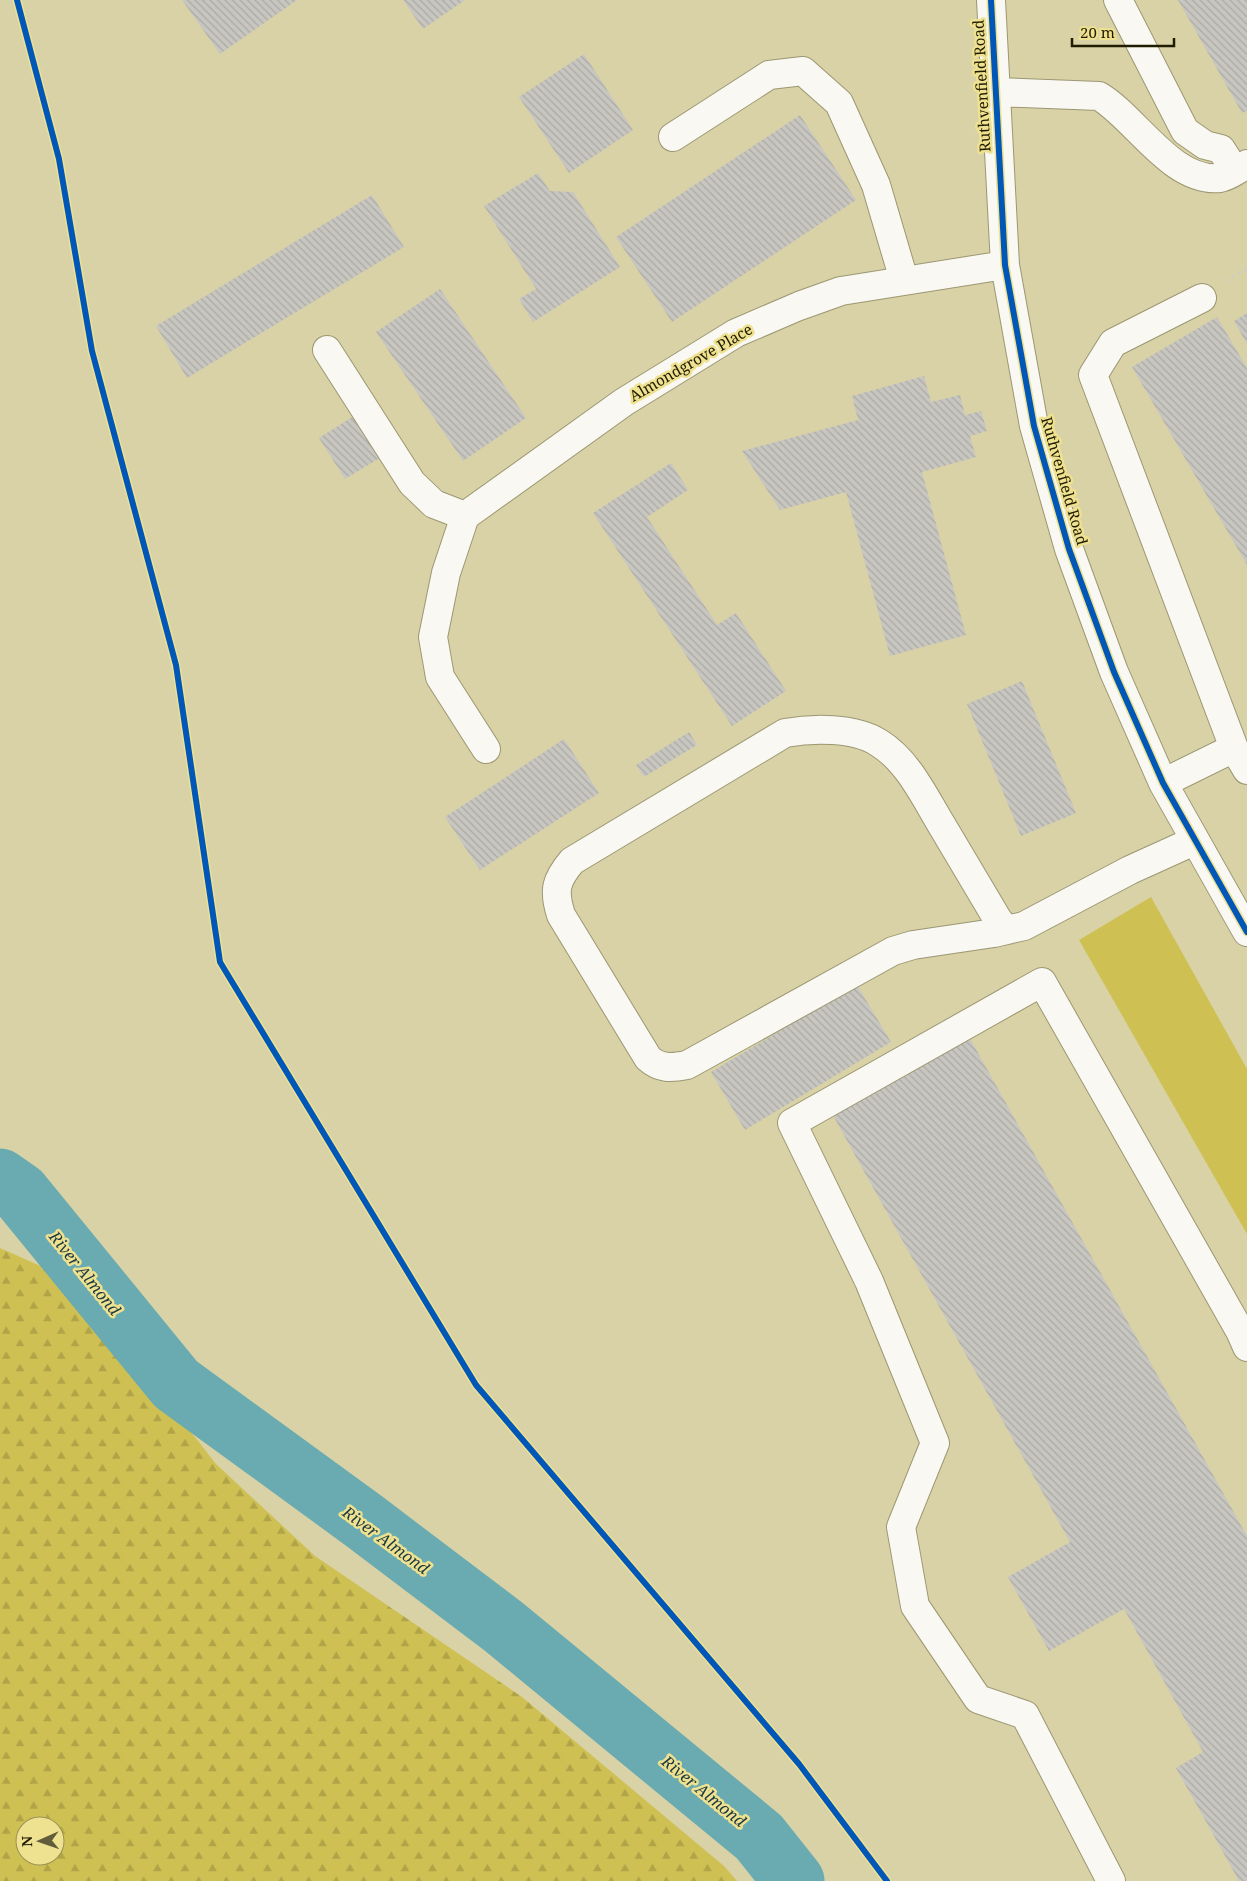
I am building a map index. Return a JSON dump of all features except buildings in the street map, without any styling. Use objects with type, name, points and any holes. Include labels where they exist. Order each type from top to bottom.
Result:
[{"type":"street","name":"Ruthvenfield Road","points":[[991,0],[1005,265],[1034,426],[1069,550],[1114,672],[1163,783],[1247,932]]},
{"type":"street","points":[[995,92],[1099,96],[1112,104],[1172,162],[1198,176],[1221,178],[1241,168],[1221,149],[1205,145],[1185,131],[1118,0]]},
{"type":"street","points":[[673,137],[769,75],[803,71],[838,103],[876,185],[904,280]]},
{"type":"street","name":"Almondgrove Place","points":[[465,516],[624,402],[736,334],[799,306],[841,291],[1005,265]]},
{"type":"street","points":[[1163,783],[1241,759],[1093,375],[1113,343],[1202,298]]},
{"type":"street","points":[[327,350],[412,483],[434,504],[465,516],[446,572],[433,637],[440,677],[486,749]]},
{"type":"street","points":[[1007,930],[998,920],[912,776],[894,753],[877,741],[834,730],[804,730],[786,733],[572,861],[563,872],[556,893],[561,915],[644,1052],[653,1063],[664,1068],[673,1068],[687,1065],[893,951],[913,945],[1007,930],[1024,926],[1130,870],[1194,840]]},
{"type":"street","points":[[1111,1881],[1024,1715],[978,1699],[916,1606],[901,1527],[935,1443],[870,1281],[792,1122],[1042,982],[1240,1331],[1247,1347]]},
{"type":"green space","points":[[1151,897],[1247,1069],[1247,1234],[1079,940]]},
{"type":"green space","points":[[0,1248],[72,1280],[216,1464],[315,1556],[522,1697],[724,1866],[737,1881],[0,1881]]},
{"type":"waterway","name":"River Almond","points":[[0,1179],[20,1193],[176,1384],[364,1521],[504,1627],[759,1837],[794,1881]]},
{"type":"cycle path","points":[[17,0],[59,159],[92,351],[176,665],[220,962],[476,1385],[799,1764],[887,1881]]},
{"type":"cycle path","points":[[991,0],[1005,265],[1034,426],[1069,549],[1114,672],[1163,783],[1247,932]]}]
